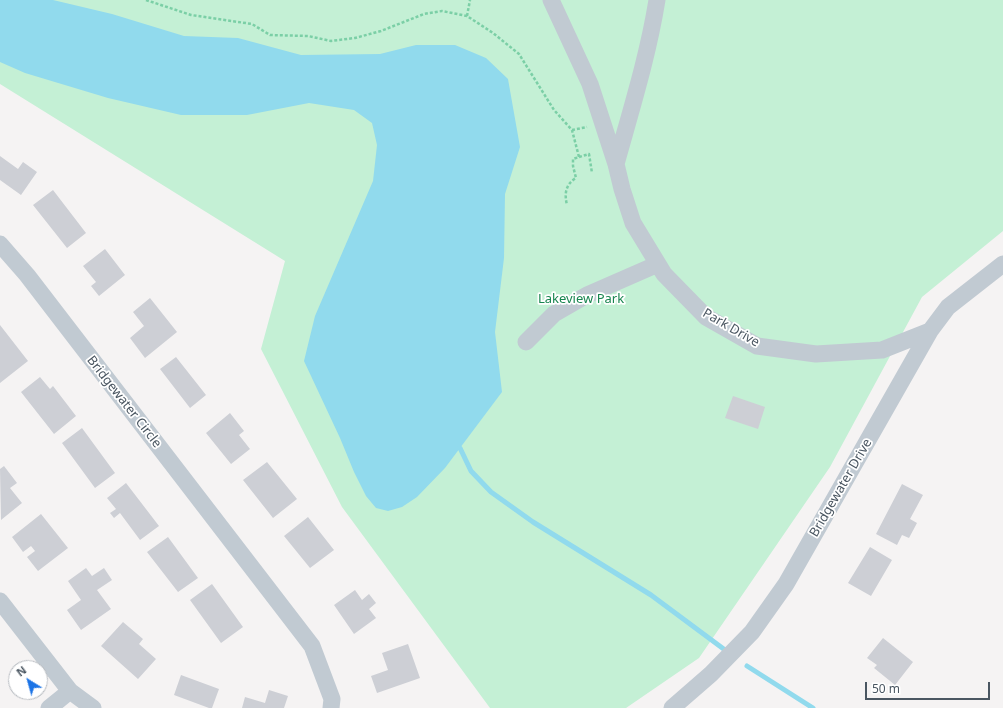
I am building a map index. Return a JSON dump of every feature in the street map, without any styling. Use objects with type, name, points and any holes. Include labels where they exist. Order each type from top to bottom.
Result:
[{"type":"street","name":"Park Drive","points":[[551,0],[590,84],[633,223],[664,274],[706,316],[757,346],[816,354],[882,350],[930,331]]},
{"type":"street","points":[[616,164],[638,88],[652,31],[657,0]]},
{"type":"street","name":"Bridgewater Circle","points":[[0,244],[32,282],[312,646],[332,699],[331,708]]},
{"type":"street","points":[[526,342],[554,314],[574,302],[658,264]]},
{"type":"street","name":"Bridgewater Drive","points":[[672,708],[711,674],[752,632],[786,584],[930,331],[948,307],[1003,264]]},
{"type":"street","points":[[0,601],[70,691],[94,708]]},
{"type":"street","points":[[49,708],[70,691]]},
{"type":"path","points":[[146,0],[191,15],[252,24],[270,35],[308,36],[331,40],[355,38],[381,31],[424,14],[442,11],[467,16],[493,33],[519,54],[554,110],[572,130],[579,157]]},
{"type":"path","points":[[467,16],[470,0]]},
{"type":"path","points":[[567,204],[565,192],[566,187],[570,181],[576,178],[573,166],[574,159],[588,154],[592,173]]},
{"type":"green space","name":"Lakeview Park","points":[[0,0],[1003,0],[1003,231],[922,297],[830,467],[699,658],[626,708],[490,708],[342,507],[261,349],[285,261],[0,84]]},
{"type":"water","points":[[0,0],[53,0],[112,14],[184,36],[238,38],[301,55],[380,54],[416,45],[455,45],[486,58],[508,79],[520,147],[505,194],[504,258],[495,332],[502,392],[445,468],[417,497],[402,507],[388,511],[376,508],[366,496],[304,361],[315,316],[373,181],[377,145],[372,123],[354,110],[309,103],[247,115],[181,115],[108,98],[25,73],[0,62]]},
{"type":"building","points":[[0,156],[18,169],[23,162],[37,172],[21,195],[0,180]]},
{"type":"building","points":[[53,190],[86,233],[67,248],[33,205]]},
{"type":"building","points":[[105,249],[125,275],[99,296],[91,286],[96,282],[83,266]]},
{"type":"building","points":[[150,298],[177,332],[145,358],[130,338],[144,326],[133,312]]},
{"type":"building","points":[[0,325],[28,361],[0,383]]},
{"type":"building","points":[[176,357],[206,395],[190,408],[160,369]]},
{"type":"building","points":[[40,377],[50,389],[53,386],[76,416],[54,434],[21,392]]},
{"type":"building","points":[[733,396],[765,407],[758,429],[725,418]]},
{"type":"building","points":[[230,413],[244,431],[239,435],[250,449],[231,464],[206,433]]},
{"type":"building","points":[[82,428],[115,473],[95,488],[62,443]]},
{"type":"building","points":[[267,462],[297,499],[273,518],[243,480]]},
{"type":"building","points":[[4,466],[17,483],[10,488],[22,503],[1,520],[0,469]]},
{"type":"building","points":[[126,483],[159,526],[140,540],[120,513],[114,518],[110,513],[116,509],[107,498]]},
{"type":"building","points":[[902,484],[923,495],[910,519],[917,523],[909,538],[902,535],[897,545],[876,534]]},
{"type":"building","points":[[41,514],[68,548],[38,571],[27,557],[35,551],[31,546],[23,552],[12,537]]},
{"type":"building","points":[[308,517],[334,550],[310,568],[284,536]]},
{"type":"building","points":[[168,537],[198,578],[178,592],[147,552]]},
{"type":"building","points":[[870,547],[892,560],[871,596],[848,583]]},
{"type":"building","points":[[86,568],[92,576],[104,568],[112,580],[97,590],[111,609],[81,630],[67,610],[81,600],[68,581]]},
{"type":"building","points":[[212,584],[243,627],[221,643],[190,600]]},
{"type":"building","points":[[355,590],[362,600],[369,594],[376,603],[369,609],[376,618],[354,634],[334,605]]},
{"type":"building","points":[[123,622],[143,639],[139,644],[156,659],[138,679],[101,646]]},
{"type":"building","points":[[883,638],[913,662],[895,685],[874,668],[877,665],[867,658]]},
{"type":"building","points":[[408,644],[420,678],[377,693],[371,676],[388,670],[382,653]]},
{"type":"building","points":[[181,675],[219,689],[212,708],[174,695]]},
{"type":"building","points":[[269,690],[288,696],[284,708],[242,708],[245,697],[265,703]]},
{"type":"waterway","points":[[460,448],[471,471],[491,492],[533,522],[651,595],[725,650]]},
{"type":"waterway","points":[[747,666],[813,708]]}]
